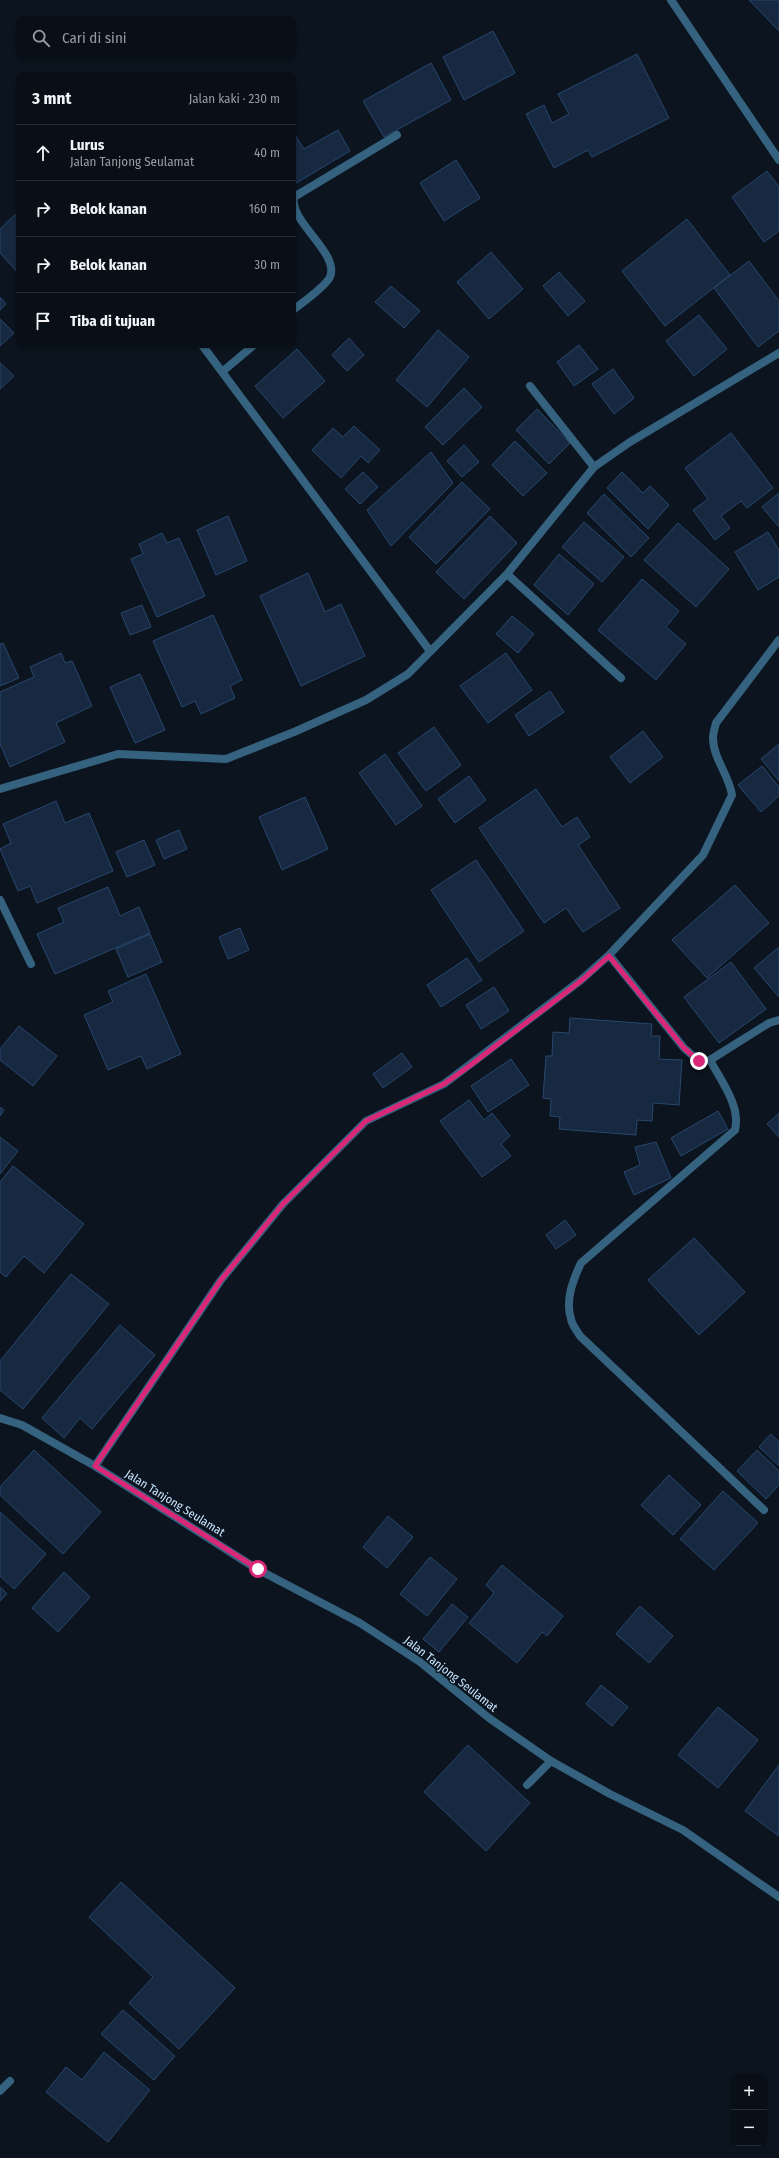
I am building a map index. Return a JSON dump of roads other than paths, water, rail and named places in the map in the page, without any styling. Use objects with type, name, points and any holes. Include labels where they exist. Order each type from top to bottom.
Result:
[{"type":"street","points":[[671,0],[779,160]]},
{"type":"street","points":[[296,196],[397,136]]},
{"type":"street","points":[[296,211],[328,258],[331,271],[327,280],[296,307]]},
{"type":"street","points":[[204,348],[430,651]]},
{"type":"street","points":[[222,372],[250,348]]},
{"type":"street","points":[[1,787],[118,754],[226,759],[294,732],[366,700],[408,674],[507,574],[594,468],[630,442],[779,353]]},
{"type":"street","points":[[530,386],[594,468]]},
{"type":"street","points":[[507,574],[621,678]]},
{"type":"street","points":[[95,1466],[221,1280],[283,1204],[366,1121],[444,1084],[582,980],[609,956],[703,855],[732,794],[730,784],[718,757],[713,738],[716,723],[779,640]]},
{"type":"street","points":[[0,900],[31,964]]},
{"type":"street","points":[[609,956],[684,1048],[699,1061],[710,1060],[769,1023],[779,1020]]},
{"type":"street","points":[[710,1060],[736,1110],[737,1120],[735,1130],[580,1263],[572,1283],[570,1297],[571,1319],[580,1336],[764,1510]]},
{"type":"street","name":"Jalan Tanjong Seulamat","points":[[0,1418],[22,1426],[95,1466],[258,1569],[360,1623],[420,1662],[489,1718],[551,1761],[610,1794],[684,1830],[779,1897]]},
{"type":"street","points":[[527,1785],[551,1761]]},
{"type":"street","points":[[0,2091],[10,2081]]}]
